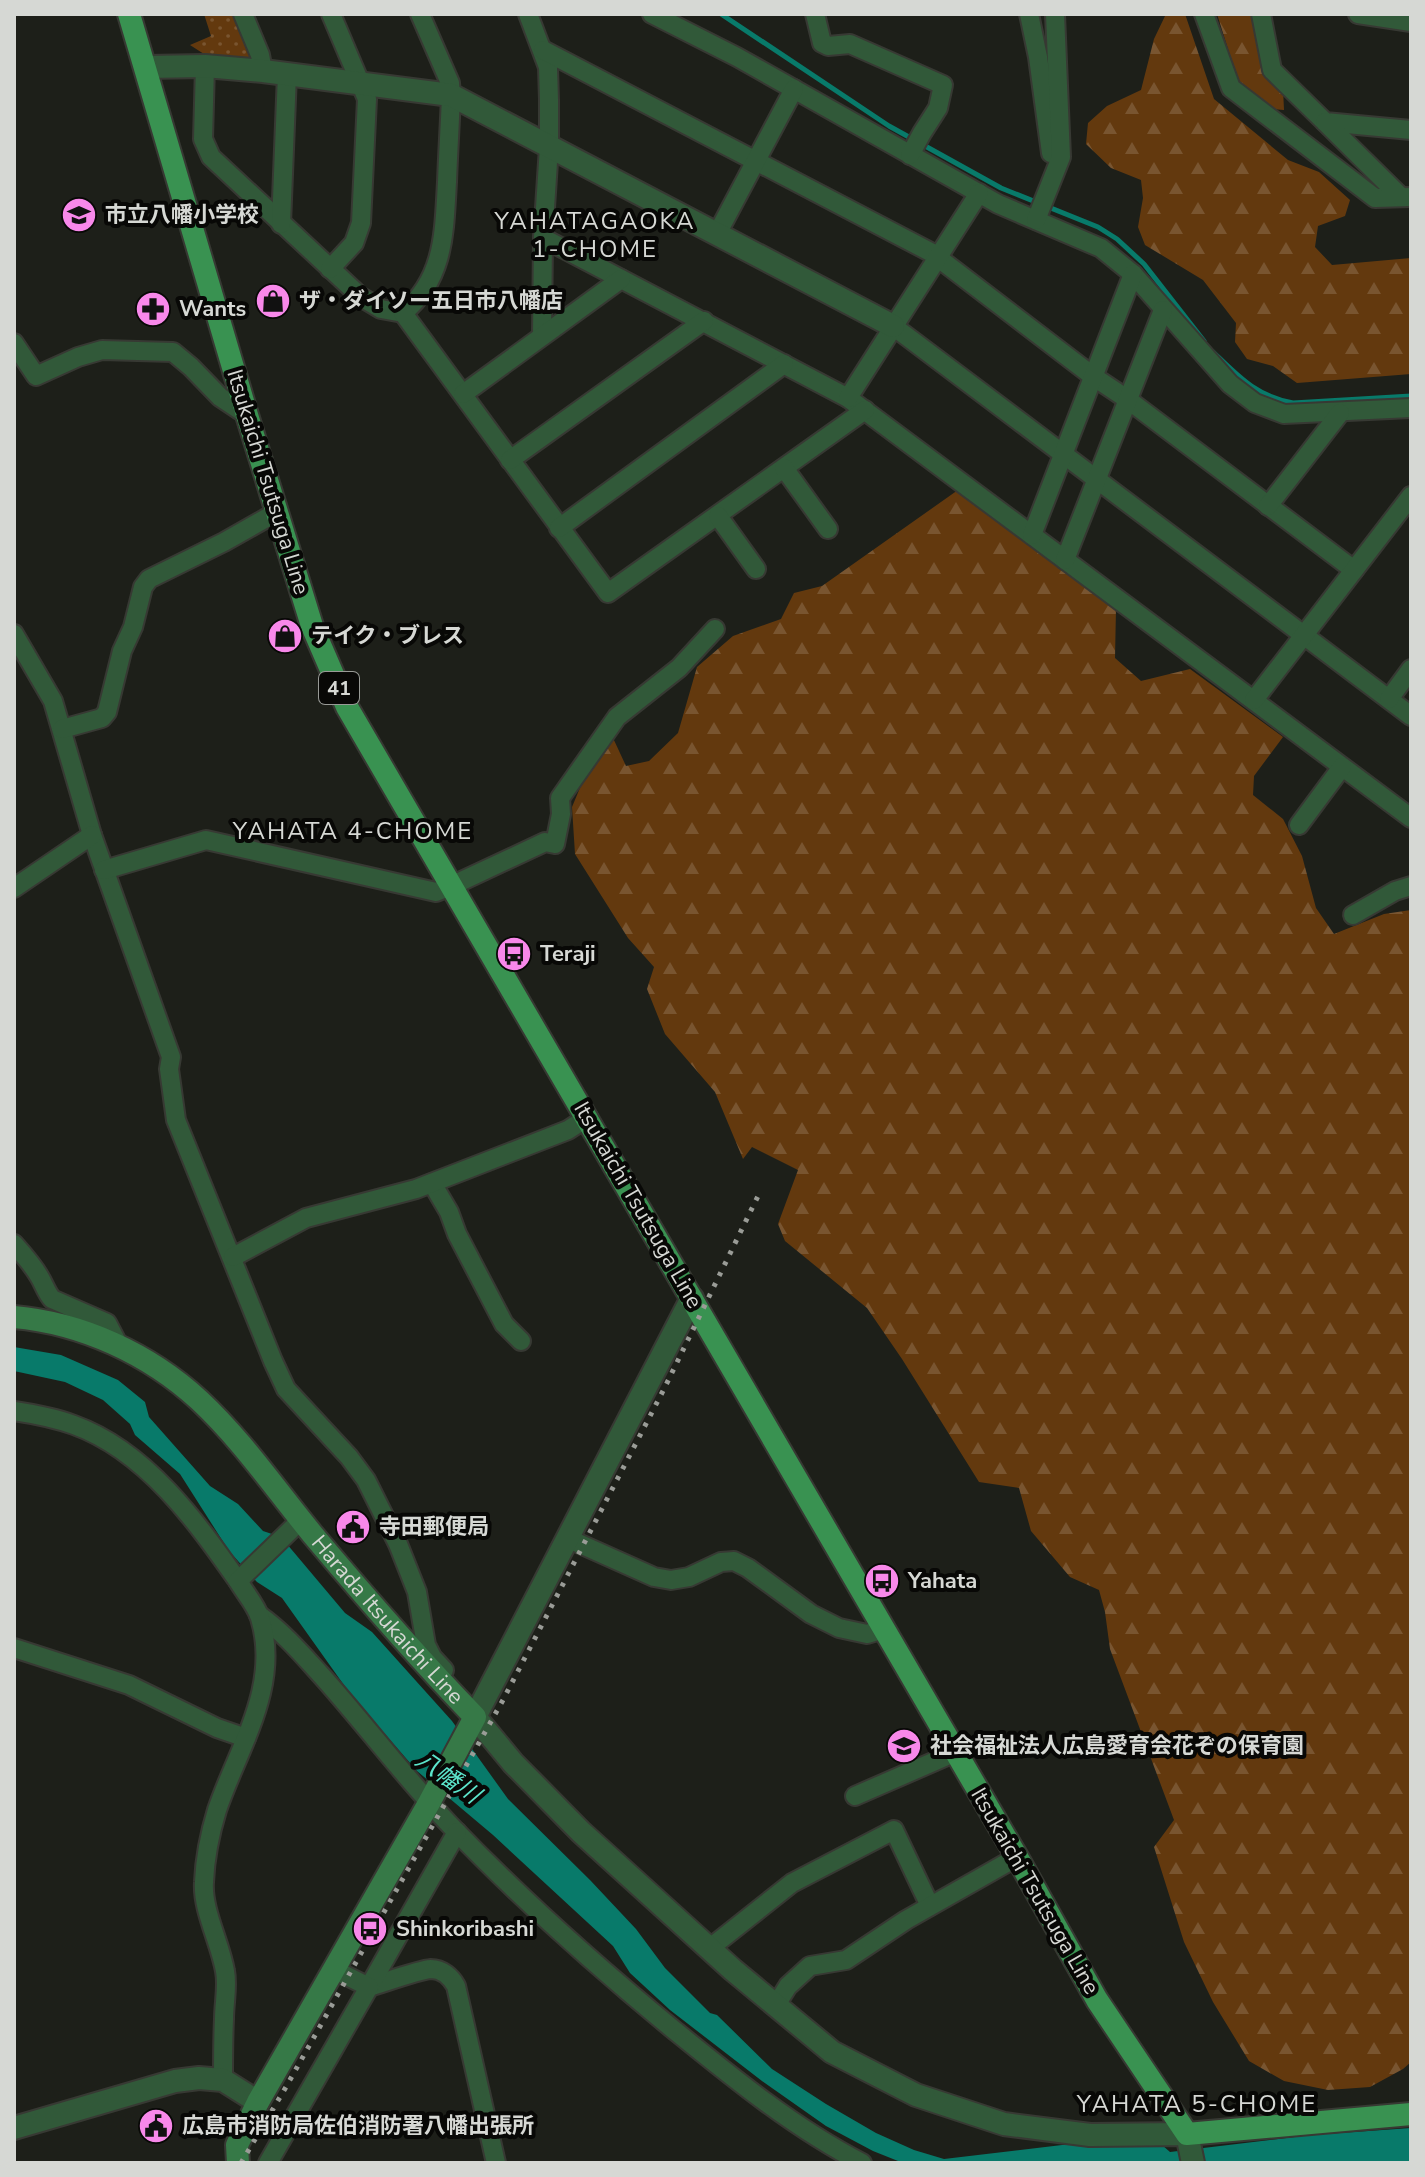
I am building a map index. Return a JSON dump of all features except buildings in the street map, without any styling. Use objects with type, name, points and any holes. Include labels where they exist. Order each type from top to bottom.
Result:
[{"type":"main road","name":"Itsukaichi Tsutsuga Line","points":[[129,14],[312,626],[347,707],[588,1117],[1097,2000],[1190,2147]]},
{"type":"main road","name":"Harada Itsukaichi Line","points":[[14,1317],[66,1326],[119,1346],[172,1376],[201,1401],[233,1436],[298,1523],[469,1716],[431,1800],[258,2102],[234,2157]]},
{"type":"main road","points":[[1190,2147],[1411,2114]]},
{"type":"street","points":[[243,14],[260,55],[263,71]]},
{"type":"street","points":[[330,269],[354,243],[361,223],[367,99],[331,14]]},
{"type":"street","points":[[403,313],[423,291],[433,274],[444,236],[450,83],[420,14]]},
{"type":"street","points":[[528,14],[548,67],[549,147],[543,238],[542,336]]},
{"type":"street","points":[[652,14],[794,89],[915,146],[998,204],[1040,210],[1101,248],[1133,274],[1230,384],[1255,403],[1284,414],[1411,408]]},
{"type":"street","points":[[815,14],[822,43],[828,46],[850,44],[943,85],[938,108],[915,146]]},
{"type":"street","points":[[1029,14],[1054,172]]},
{"type":"street","points":[[1040,210],[1061,157],[1055,14]]},
{"type":"street","points":[[1204,14],[1231,88],[1375,198],[1406,197]]},
{"type":"street","points":[[1261,14],[1272,70],[1406,197]]},
{"type":"street","points":[[1358,14],[1411,22]]},
{"type":"street","points":[[543,50],[938,256],[1094,377],[1354,570]]},
{"type":"street","points":[[146,67],[205,66],[263,71],[451,95],[893,326],[1411,716]]},
{"type":"street","points":[[205,66],[203,127],[206,149],[220,167],[370,304],[403,313],[608,593],[865,410]]},
{"type":"street","points":[[281,224],[287,74]]},
{"type":"street","points":[[717,234],[794,89]]},
{"type":"street","points":[[1325,122],[1411,130]]},
{"type":"street","points":[[848,398],[979,193]]},
{"type":"street","points":[[543,238],[848,398],[1411,818]]},
{"type":"street","points":[[1032,535],[1133,274]]},
{"type":"street","points":[[463,394],[621,279]]},
{"type":"street","points":[[1065,560],[1163,310]]},
{"type":"street","points":[[510,460],[704,321]]},
{"type":"street","points":[[14,343],[36,376],[102,350],[173,352],[220,397],[247,415]]},
{"type":"street","points":[[559,528],[784,364]]},
{"type":"street","points":[[1268,506],[1340,413]]},
{"type":"street","points":[[784,468],[828,529]]},
{"type":"street","points":[[1254,700],[1411,496]]},
{"type":"street","points":[[62,729],[102,718],[107,712],[122,651],[133,627],[143,587],[149,579],[277,512]]},
{"type":"street","points":[[718,516],[756,569]]},
{"type":"street","points":[[104,870],[206,840],[436,892],[545,842],[555,844],[561,814],[560,798],[617,717],[679,668],[715,629]]},
{"type":"street","points":[[14,634],[49,691],[92,835],[171,1057],[169,1069],[176,1120],[273,1361],[286,1389],[349,1457],[366,1480],[398,1544],[417,1592],[426,1645],[432,1657],[462,1689],[469,1716],[581,1832],[832,2052],[916,2095],[1004,2124],[1190,2147]]},
{"type":"street","points":[[1389,699],[1411,669]]},
{"type":"street","points":[[1299,825],[1342,767]]},
{"type":"street","points":[[14,888],[92,835]]},
{"type":"street","points":[[1353,915],[1395,891],[1411,886]]},
{"type":"street","points":[[233,1257],[306,1218],[432,1183],[568,1130],[588,1117]]},
{"type":"street","points":[[432,1183],[504,1324],[521,1341]]},
{"type":"street","points":[[14,1244],[31,1264],[52,1299],[107,1323],[119,1346]]},
{"type":"street","points":[[469,1716],[569,1539],[692,1298]]},
{"type":"street","points":[[14,1411],[74,1425],[125,1453],[168,1492],[194,1522],[240,1580],[259,1615],[265,1662],[262,1696],[212,1828],[203,1886],[226,1979],[223,2080]]},
{"type":"street","points":[[240,1580],[298,1523]]},
{"type":"street","points":[[569,1539],[654,1577],[671,1580],[689,1577],[721,1562],[734,1561],[811,1614],[839,1628],[867,1634],[884,1629]]},
{"type":"street","points":[[259,1615],[282,1633],[326,1680],[457,1832],[601,1969],[722,2069],[785,2115],[862,2163]]},
{"type":"street","points":[[14,1648],[129,1685],[217,1728],[246,1738]]},
{"type":"street","points":[[855,1796],[956,1752]]},
{"type":"street","points":[[710,1948],[792,1883],[894,1830],[930,1906]]},
{"type":"street","points":[[268,2163],[457,1832]]},
{"type":"street","points":[[776,2005],[788,1986],[810,1966],[846,1960],[930,1906],[1017,1857]]},
{"type":"street","points":[[335,1970],[369,1987],[432,1969],[451,1978],[456,1986],[496,2163]]},
{"type":"street","points":[[14,2128],[175,2081],[199,2078],[223,2080],[258,2102]]},
{"type":"green space","points":[[204,14],[235,14],[254,57],[204,54],[190,45],[211,36]]},
{"type":"green space","points":[[1166,14],[1185,14],[1214,99],[1288,160],[1319,172],[1350,200],[1345,216],[1318,226],[1315,247],[1332,265],[1411,258],[1411,374],[1297,383],[1273,366],[1247,359],[1235,342],[1236,323],[1203,280],[1145,245],[1138,227],[1143,198],[1141,180],[1111,168],[1086,144],[1088,123],[1107,106],[1141,90],[1154,39]]},
{"type":"green space","points":[[1217,14],[1251,14],[1262,71],[1283,89],[1284,110],[1272,109],[1239,84]]},
{"type":"green space","points":[[958,490],[1116,608],[1115,658],[1141,681],[1190,669],[1283,737],[1254,776],[1253,795],[1283,819],[1302,856],[1316,908],[1334,934],[1384,914],[1411,910],[1411,2062],[1370,2087],[1328,2090],[1284,2081],[1249,2061],[1213,2002],[1184,1942],[1154,1847],[1174,1820],[1110,1649],[1099,1590],[1070,1577],[1031,1531],[1019,1488],[979,1482],[867,1308],[785,1241],[778,1224],[798,1170],[752,1147],[743,1159],[715,1092],[665,1034],[647,989],[654,967],[628,938],[575,854],[572,807],[592,759],[613,738],[626,766],[649,761],[678,733],[697,667],[733,636],[781,619],[794,593],[822,586]]},
{"type":"water","name":"八幡川","points":[[14,1347],[61,1355],[118,1380],[145,1402],[149,1417],[210,1486],[238,1504],[263,1531],[281,1537],[345,1613],[372,1632],[452,1721],[508,1799],[636,1929],[665,1968],[772,2069],[826,2104],[876,2133],[944,2159],[1062,2145],[1162,2145],[1170,2152],[1311,2135],[1411,2128],[1411,2163],[903,2163],[826,2126],[670,2010],[630,1973],[613,1946],[493,1835],[417,1771],[351,1695],[282,1598],[257,1582],[229,1551],[180,1474],[135,1435],[130,1424],[103,1400],[65,1382],[14,1371]]},
{"type":"waterway","points":[[721,14],[889,126],[1001,188],[1098,227],[1117,239],[1144,264],[1204,341]]},
{"type":"waterway","points":[[1213,352],[1258,390],[1293,403],[1411,396]]},
{"type":"railway","points":[[241,2163],[503,1700],[664,1389],[759,1194]]},
{"type":"place","name":"市立八幡小学校","points":[[79,215]]},
{"type":"place","name":"ザ・ダイソー五日市八幡店","points":[[273,301]]},
{"type":"place","name":"Wants","points":[[153,309]]},
{"type":"place","name":"テイク・ブレス","points":[[285,636]]},
{"type":"place","name":"Teraji","points":[[514,954]]},
{"type":"place","name":"寺田郵便局","points":[[353,1527]]},
{"type":"place","name":"Yahata","points":[[882,1581]]},
{"type":"place","name":"社会福祉法人広島愛育会花ぞの保育園","points":[[904,1746]]},
{"type":"place","name":"Shinkoribashi","points":[[370,1929]]},
{"type":"place","name":"広島市消防局佐伯消防署八幡出張所","points":[[156,2126]]},
{"type":"district","name":"YAHATAGAOKA 1-CHOME","points":[[595,235]]},
{"type":"district","name":"YAHATA 4-CHOME","points":[[353,831]]},
{"type":"district","name":"YAHATA 5-CHOME","points":[[1197,2104]]}]
